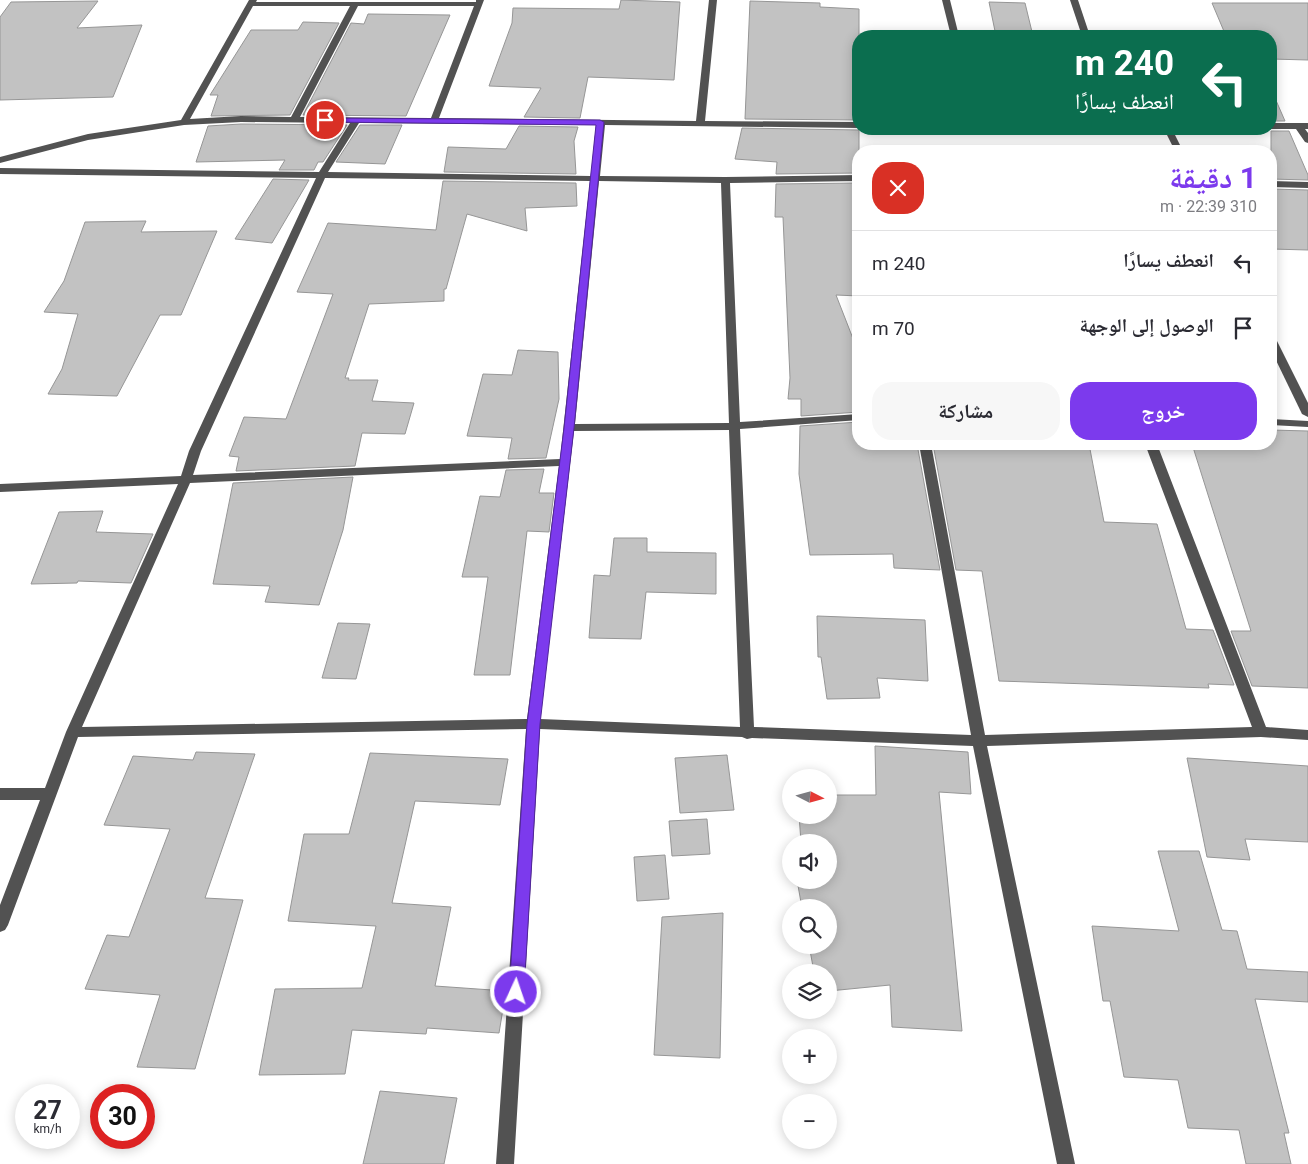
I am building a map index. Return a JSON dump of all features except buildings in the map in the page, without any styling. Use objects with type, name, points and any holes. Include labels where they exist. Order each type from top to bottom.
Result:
[{"type":"street","points":[[700,123],[713,0]]},
{"type":"street","points":[[946,0],[954,30]]},
{"type":"street","points":[[1074,0],[1084,30]]},
{"type":"street","points":[[184,122],[252,2],[356,4],[479,2],[434,121]]},
{"type":"street","points":[[294,120],[356,4]]},
{"type":"street","points":[[0,160],[88,137],[184,122],[356,120],[852,125]]},
{"type":"street","points":[[0,925],[73,732],[186,480],[199,442],[321,176],[356,120]]},
{"type":"street","points":[[505,1164],[533,724],[569,428],[600,122]]},
{"type":"street","points":[[1277,126],[1304,126],[1308,140]]},
{"type":"street","points":[[0,171],[725,180],[852,178]]},
{"type":"street","points":[[725,180],[747,734]]},
{"type":"street","points":[[1277,184],[1308,185]]},
{"type":"street","points":[[1277,351],[1308,414]]},
{"type":"street","points":[[569,428],[734,426],[852,418]]},
{"type":"street","points":[[1277,422],[1308,424]]},
{"type":"street","points":[[926,450],[979,741],[1066,1164]]},
{"type":"street","points":[[1153,450],[1261,732]]},
{"type":"street","points":[[0,488],[565,462]]},
{"type":"street","points":[[73,732],[533,724],[747,734],[979,741],[1261,732],[1308,735]]},
{"type":"street","points":[[0,794],[50,794]]},
{"type":"route","points":[[325,120],[600,122],[569,428],[533,724],[516,992]]}]
